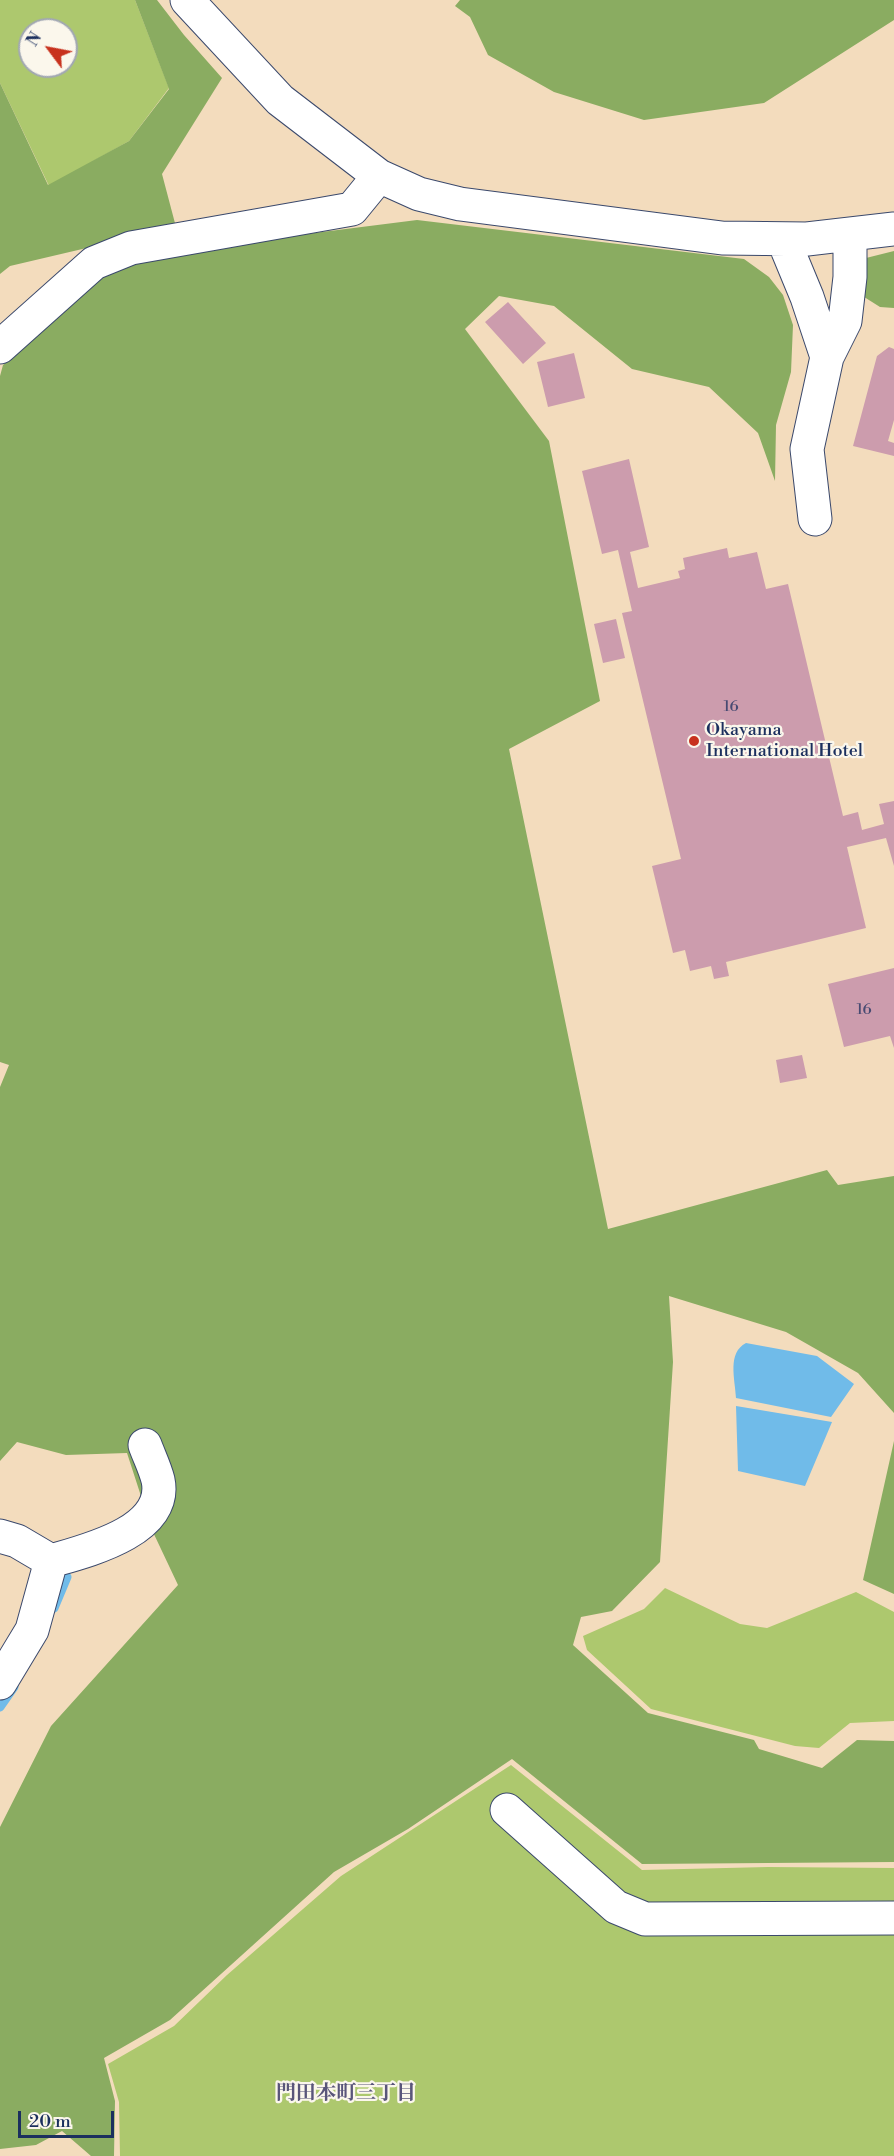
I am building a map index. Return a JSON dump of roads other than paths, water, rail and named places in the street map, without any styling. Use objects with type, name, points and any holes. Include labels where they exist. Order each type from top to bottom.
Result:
[{"type":"street","points":[[187,0],[280,100],[379,176],[418,194],[459,204],[722,238],[783,239],[894,230]]},
{"type":"street","points":[[0,347],[94,263],[131,248],[352,209],[379,176]]},
{"type":"street","points":[[815,519],[807,449],[827,357],[845,321],[850,277],[850,234]]},
{"type":"street","points":[[783,239],[807,297],[827,357]]},
{"type":"street","points":[[0,1536],[17,1542],[51,1561],[98,1548],[138,1527],[155,1506],[159,1482],[145,1445]]},
{"type":"street","points":[[0,1683],[32,1630],[51,1561]]},
{"type":"street","points":[[507,1810],[616,1907],[645,1920],[894,1918]]},
{"type":"water","points":[[746,1343],[817,1356],[854,1384],[831,1417],[736,1398],[734,1360],[740,1347]]},
{"type":"water","points":[[736,1406],[832,1422],[805,1486],[738,1471]]},
{"type":"waterway","points":[[54,1608],[67,1577]]},
{"type":"waterway","points":[[0,1707],[14,1687]]},
{"type":"place","name":"Okayama International Hotel","points":[[694,741]]},
{"type":"district","name":"門田本町三丁目","points":[[346,2094]]}]
